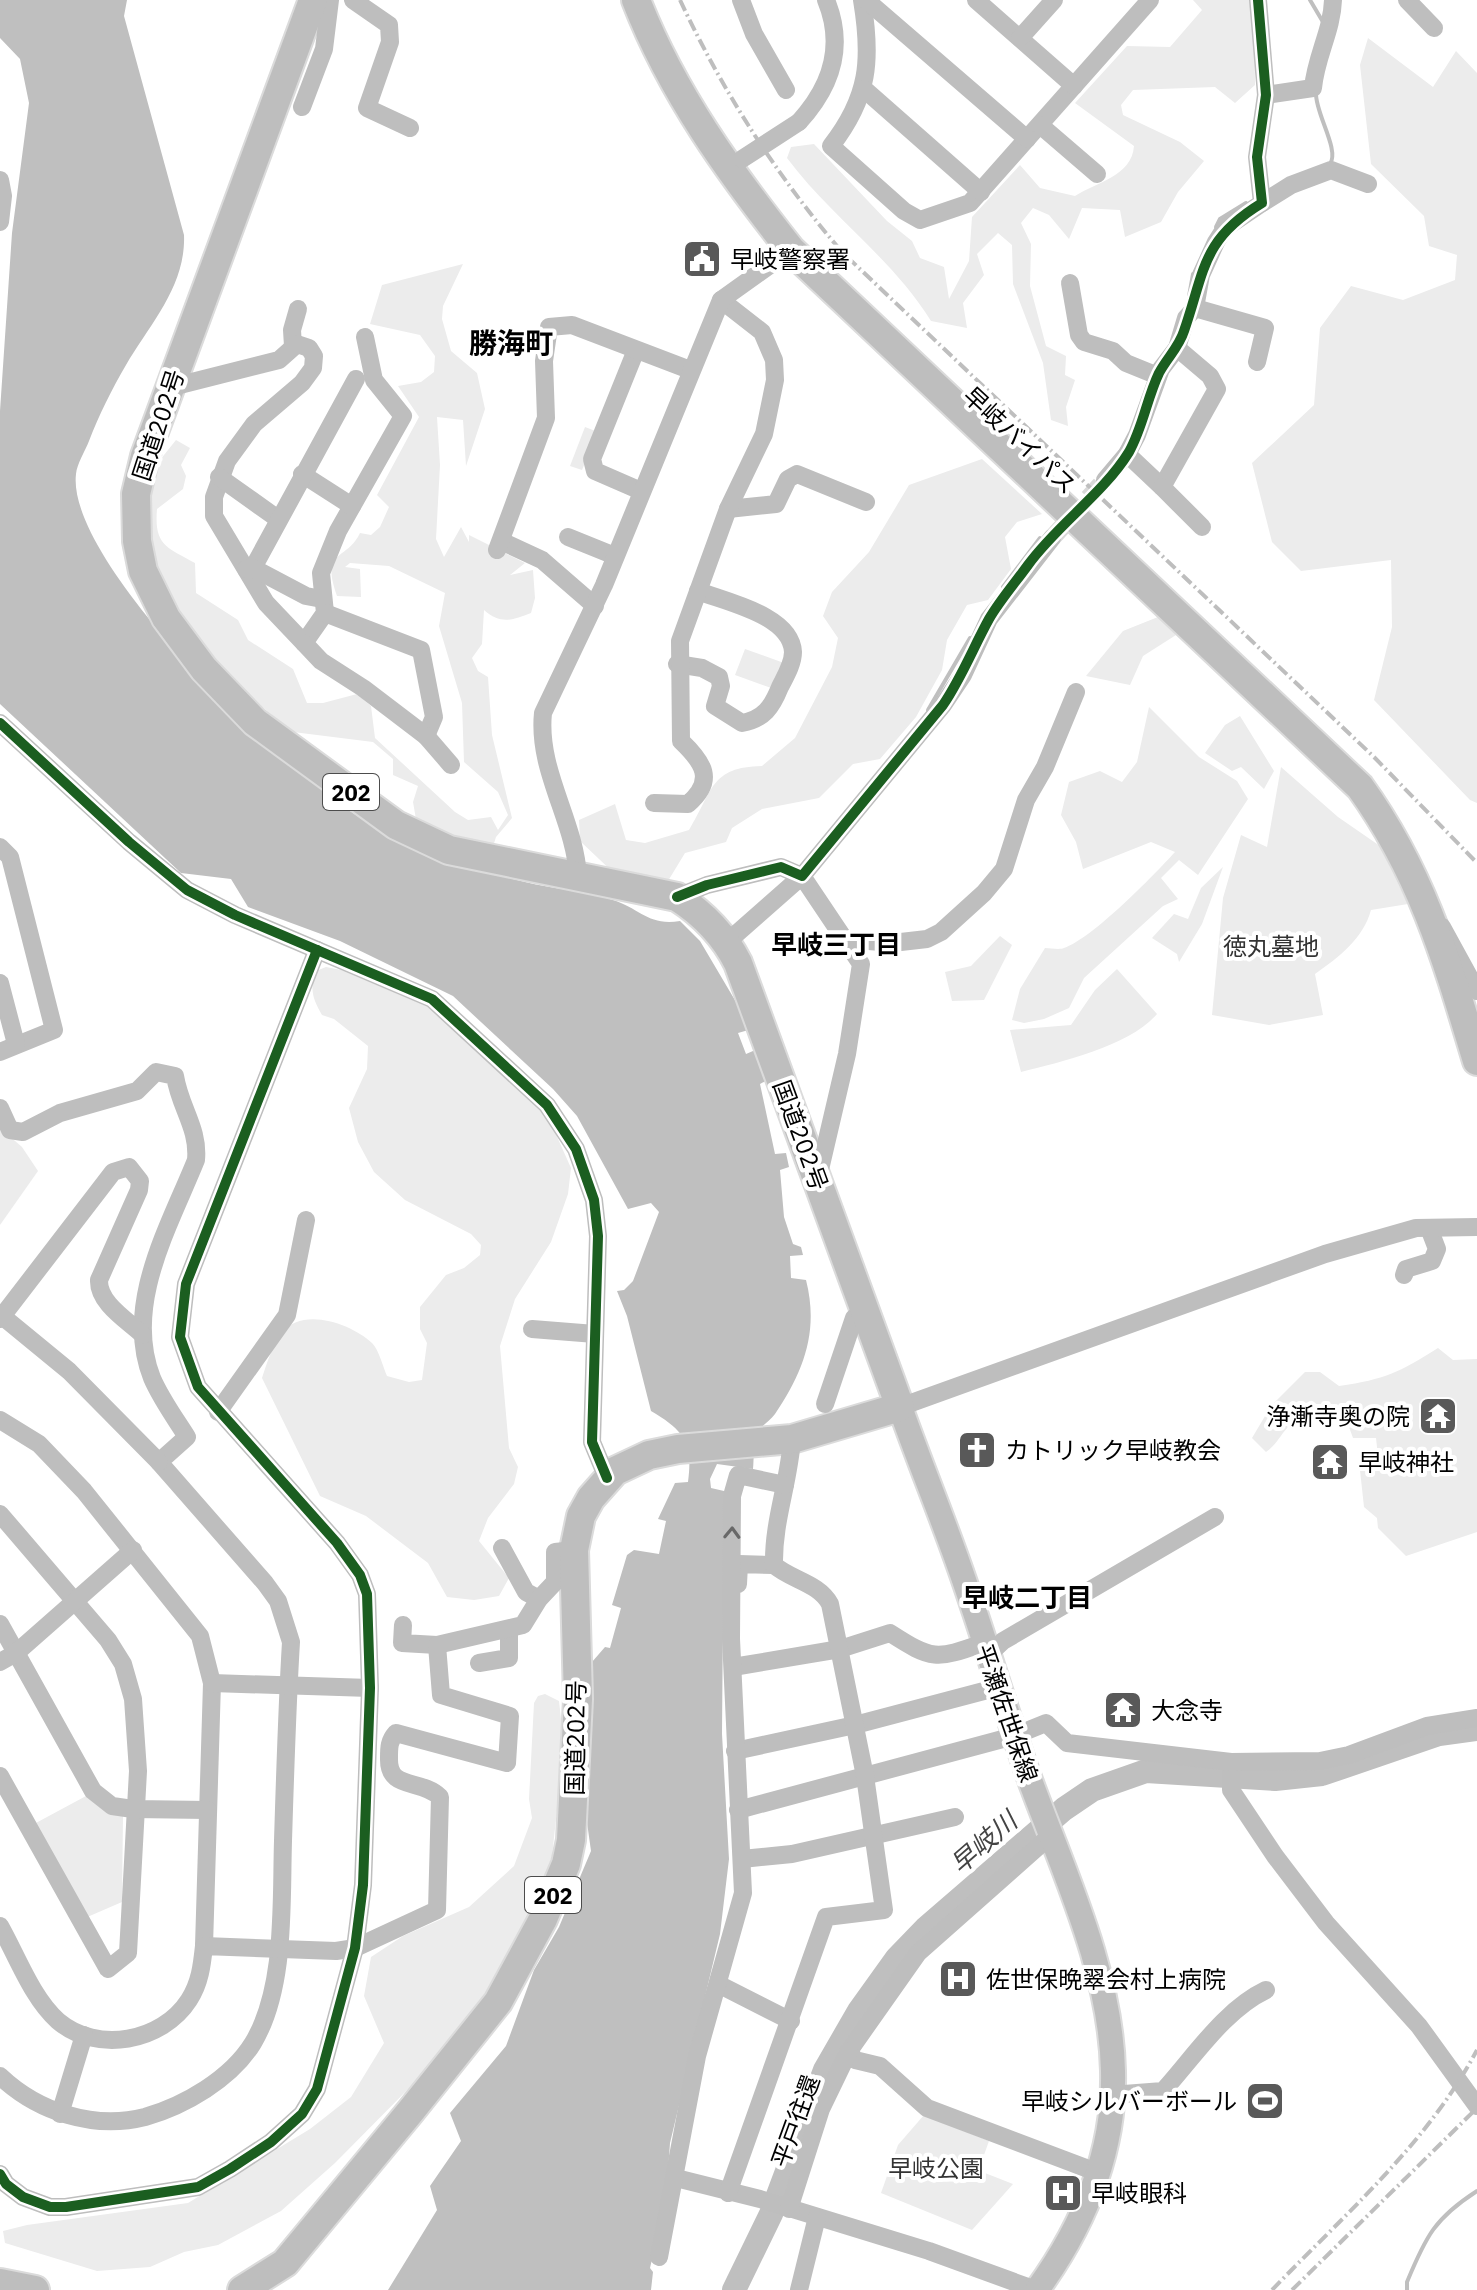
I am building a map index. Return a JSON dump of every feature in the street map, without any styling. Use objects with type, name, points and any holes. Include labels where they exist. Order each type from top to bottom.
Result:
[{"type":"highway","name":"国道202号","points":[[242,2290],[285,2263],[410,2112],[498,2002],[543,1919],[566,1864],[574,1810],[578,1699],[574,1550],[585,1506],[607,1478],[633,1461],[678,1449],[792,1439],[900,1407],[738,963],[726,943],[695,908],[677,897],[449,850],[396,825],[255,722],[204,669],[166,618],[143,571],[137,541],[136,494],[168,388],[313,0]]},
{"type":"highway","name":"早岐バイパス","points":[[636,0],[662,61],[791,250],[1360,787],[1403,852],[1431,917],[1477,1061]]},
{"type":"highway","points":[[0,2283],[35,2290]]},
{"type":"main road","name":"平瀬佐世保線","points":[[900,1407],[954,1551],[1106,2002],[1112,2048],[1107,2142],[1099,2173],[1080,2221],[1036,2290]]},
{"type":"street","points":[[302,107],[324,49],[330,0]]},
{"type":"street","points":[[353,0],[389,25],[390,42],[367,108],[410,128]]},
{"type":"street","points":[[741,0],[754,34],[786,90]]},
{"type":"street","points":[[735,164],[799,122],[826,84],[836,52],[834,20],[826,0]]},
{"type":"street","points":[[864,0],[869,45],[864,89],[848,124],[831,146],[920,220],[970,203],[1150,0]]},
{"type":"street","points":[[864,0],[1034,132],[1097,174]]},
{"type":"street","points":[[976,0],[1074,86]]},
{"type":"street","points":[[1020,38],[1054,0]]},
{"type":"street","points":[[1258,0],[1266,95],[1257,157],[1262,203]]},
{"type":"street","points":[[1266,95],[1313,88],[1333,0]]},
{"type":"street","points":[[1407,0],[1434,28]]},
{"type":"street","points":[[864,89],[981,192]]},
{"type":"street","points":[[1105,480],[1127,454],[1158,376],[1182,351],[1201,275],[1225,228],[1291,185],[1331,170],[1368,184]]},
{"type":"street","points":[[0,180],[3,196],[0,222]]},
{"type":"street","points":[[578,877],[577,856],[550,776],[541,734],[550,694],[595,606],[721,300],[791,250]]},
{"type":"street","points":[[1070,283],[1079,335],[1084,342],[1113,351],[1126,363],[1158,376]]},
{"type":"street","points":[[654,803],[688,804],[705,782],[706,771],[701,760],[681,741],[677,664],[680,641],[728,509],[764,434],[775,380],[774,360],[762,332],[721,300]]},
{"type":"street","points":[[168,388],[279,360],[293,346],[292,330],[298,309]]},
{"type":"street","points":[[1191,313],[1265,328],[1257,362]]},
{"type":"street","points":[[595,606],[542,560],[499,546],[546,418],[544,361],[549,327],[572,325],[690,370]]},
{"type":"street","points":[[304,643],[323,606],[321,573],[352,506],[403,416],[374,380],[365,337]]},
{"type":"street","points":[[293,346],[309,348],[314,356],[313,368],[302,383],[254,424],[219,477],[214,516],[250,568],[266,603],[321,661],[363,688],[426,736],[451,765]]},
{"type":"street","points":[[636,350],[592,459],[595,471],[641,491]]},
{"type":"street","points":[[1162,487],[1217,389],[1215,381],[1182,351]]},
{"type":"street","points":[[250,568],[356,379]]},
{"type":"street","points":[[1127,454],[1202,527]]},
{"type":"street","points":[[302,474],[352,506]]},
{"type":"street","points":[[728,509],[776,504],[788,479],[797,474],[866,502]]},
{"type":"street","points":[[219,477],[278,519]]},
{"type":"street","points":[[568,537],[615,556]]},
{"type":"street","points":[[726,943],[802,876],[943,705],[963,675],[989,619],[1052,538]]},
{"type":"street","points":[[250,568],[323,606],[421,650],[434,717],[426,736]]},
{"type":"street","points":[[677,664],[702,668],[719,677],[721,686],[715,706],[742,723],[765,715],[773,704],[792,658],[793,648],[777,625],[698,591]]},
{"type":"street","points":[[845,939],[892,943],[927,939],[941,932],[984,893],[1004,869],[1026,800],[1045,767],[1076,692]]},
{"type":"street","points":[[0,723],[129,842],[187,890],[235,915],[432,999],[446,1008],[547,1105],[565,1128],[594,1200],[598,1236],[592,1442],[607,1478]]},
{"type":"street","points":[[0,847],[10,857],[7,886],[54,1030],[8,1048],[0,983]]},
{"type":"street","points":[[677,897],[707,885],[781,867],[802,876],[861,964],[847,1054],[817,1181]]},
{"type":"street","points":[[1431,917],[1451,939],[1477,991]]},
{"type":"street","points":[[0,2174],[6,2184],[23,2197],[50,2207],[66,2207],[198,2187],[230,2169],[302,2114],[317,2089],[355,1948],[363,1885],[370,1688],[370,1616],[360,1575],[337,1543],[218,1412],[190,1372],[182,1345],[180,1315],[186,1284],[317,950]]},
{"type":"street","points":[[0,1108],[10,1130],[23,1132],[72,1109],[137,1091],[156,1072],[175,1076],[178,1097],[198,1140],[196,1160],[151,1274],[145,1294],[143,1335],[153,1379],[187,1437],[159,1462]]},
{"type":"street","points":[[0,2076],[17,2092],[60,2114],[106,2122],[137,2119],[167,2111],[202,2090],[238,2062],[254,2041],[262,2024],[280,1947],[291,1642],[278,1601],[159,1462],[69,1371],[1,1318],[113,1172],[129,1167],[140,1181],[139,1190],[99,1280],[99,1288],[102,1298],[143,1335]]},
{"type":"street","points":[[218,1412],[287,1315],[306,1220]]},
{"type":"street","points":[[900,1407],[1325,1254],[1391,1234],[1429,1228],[1477,1227]]},
{"type":"street","points":[[1404,1275],[1406,1269],[1425,1270],[1432,1261],[1437,1249],[1429,1228]]},
{"type":"street","points":[[825,1404],[854,1318],[864,1309]]},
{"type":"street","points":[[532,1329],[595,1334]]},
{"type":"street","points":[[0,1420],[39,1444],[133,1550],[200,1636],[212,1683],[204,1946],[198,1983],[178,2013],[163,2025],[124,2040],[106,2042],[69,2029],[45,2006],[0,1926]]},
{"type":"street","points":[[774,1565],[773,1533],[792,1439]]},
{"type":"street","points":[[659,2257],[676,2178],[693,2071],[743,1893],[733,1667],[731,1562],[735,1484],[738,1475],[785,1485]]},
{"type":"street","points":[[0,1514],[75,1600],[123,1664],[133,1699],[138,1771],[133,1809],[128,1953],[108,1969],[0,1776]]},
{"type":"street","points":[[733,1667],[840,1649],[890,1633],[921,1653],[945,1657],[985,1649],[1215,1517]]},
{"type":"street","points":[[502,1548],[526,1592],[539,1599]]},
{"type":"street","points":[[8,1657],[133,1550]]},
{"type":"street","points":[[403,1625],[402,1643],[437,1645],[509,1631],[523,1625],[539,1599],[555,1582],[555,1552],[574,1550]]},
{"type":"street","points":[[728,2193],[826,1917],[884,1910],[865,1776],[840,1649],[825,1595],[787,1576],[774,1565],[739,1564],[733,1667]]},
{"type":"street","points":[[0,1624],[8,1657],[93,1791],[112,1806],[208,1810]]},
{"type":"street","points":[[479,1663],[509,1658],[509,1631]]},
{"type":"street","points":[[204,1946],[336,1951],[355,1948],[437,1910],[440,1797],[431,1789],[394,1778],[388,1771],[389,1741],[396,1733],[507,1763],[510,1716],[441,1695],[437,1645]]},
{"type":"street","points":[[212,1683],[370,1688]]},
{"type":"street","points":[[735,1751],[855,1725],[999,1687]]},
{"type":"street","points":[[738,1810],[1014,1736],[1046,1723],[1067,1743],[1231,1762],[1320,1761],[1349,1755],[1427,1726],[1477,1718]]},
{"type":"street","points":[[1231,1762],[1231,1790],[1326,1923],[1419,2026],[1477,2106]]},
{"type":"street","points":[[742,1859],[792,1854],[955,1817]]},
{"type":"street","name":"平戸往還","points":[[789,2209],[821,2109],[849,2051],[918,1953],[1050,1836]]},
{"type":"street","points":[[718,1984],[791,2021]]},
{"type":"street","points":[[1111,2095],[1163,2091],[1231,2015],[1248,1999],[1266,1990]]},
{"type":"street","points":[[60,2114],[84,2035]]},
{"type":"street","points":[[849,2051],[855,2060],[880,2066],[927,2108],[1099,2173]]},
{"type":"street","points":[[676,2178],[760,2199],[929,2251],[1036,2290]]},
{"type":"street","points":[[799,2290],[817,2217]]},
{"type":"green space","points":[[1193,0],[1254,0],[1255,85],[1235,103],[1215,87],[1133,90],[1121,105],[1123,115],[1180,142],[1204,161],[1178,192],[1161,222],[1125,237],[1120,210],[1082,208],[1069,239],[1049,215],[1033,208],[1021,223],[1031,244],[1030,286],[1046,346],[1066,356],[1065,375],[1075,380],[1066,407],[1068,426],[1051,420],[1043,363],[1013,284],[1012,245],[998,233],[977,254],[984,275],[963,303],[967,328],[931,321],[898,277],[787,158],[791,147],[814,144],[887,221],[912,241],[920,258],[944,267],[949,299],[969,261],[972,217],[1020,165],[1040,188],[1075,196],[1112,177],[1127,164],[1134,146],[1075,103],[1127,46],[1170,47],[1202,10]]},
{"type":"green space","points":[[1368,38],[1433,87],[1456,51],[1477,73],[1477,803],[1470,800],[1374,700],[1392,627],[1391,560],[1301,571],[1272,542],[1252,463],[1314,405],[1320,328],[1351,286],[1403,300],[1455,280],[1457,255],[1429,246],[1424,216],[1371,164],[1360,65]]},
{"type":"green space","points":[[463,264],[443,306],[442,319],[451,351],[477,373],[485,409],[466,466],[463,420],[437,417],[440,465],[436,539],[444,557],[461,527],[469,542],[469,535],[525,563],[510,575],[533,570],[535,598],[531,613],[517,618],[501,619],[484,610],[482,644],[472,658],[478,671],[488,677],[492,735],[512,818],[496,837],[491,853],[417,825],[413,802],[418,786],[393,775],[393,759],[373,742],[293,732],[250,697],[180,624],[153,558],[149,533],[149,491],[156,465],[176,440],[190,448],[181,465],[186,476],[183,489],[157,509],[158,530],[164,544],[195,563],[196,593],[238,620],[248,640],[293,669],[307,703],[323,703],[357,694],[371,706],[375,738],[455,812],[468,820],[491,817],[498,830],[508,815],[498,792],[464,762],[462,703],[439,626],[445,593],[389,566],[350,563],[345,567],[360,569],[361,597],[337,596],[331,570],[337,557],[360,533],[371,535],[380,527],[389,507],[377,495],[419,417],[398,386],[421,382],[434,372],[435,356],[420,335],[370,324],[382,285]]},
{"type":"green space","points":[[585,427],[598,432],[582,470],[570,466]]},
{"type":"green space","points":[[982,459],[1042,514],[1017,522],[1005,537],[1011,569],[988,600],[967,605],[947,640],[942,670],[916,717],[880,759],[853,764],[819,798],[762,809],[732,828],[726,842],[685,853],[668,881],[618,877],[580,841],[579,820],[615,804],[626,840],[645,843],[689,830],[722,776],[745,767],[762,766],[795,738],[832,667],[838,638],[823,616],[832,592],[869,552],[909,485]]},
{"type":"green space","points":[[1158,617],[1176,635],[1143,656],[1130,685],[1086,676],[1123,631]]},
{"type":"green space","points":[[745,649],[784,663],[774,689],[735,675]]},
{"type":"green space","points":[[1149,707],[1199,757],[1237,781],[1248,799],[1198,875],[1179,860],[1161,878],[1178,899],[1163,906],[1084,978],[1069,1008],[1044,1019],[1024,1023],[1012,1020],[1020,989],[1045,948],[1064,948],[1090,932],[1175,852],[1151,842],[1083,869],[1076,842],[1061,815],[1069,782],[1100,771],[1122,782],[1137,762]]},
{"type":"green space","points":[[1240,716],[1274,771],[1264,789],[1241,767],[1232,771],[1205,753],[1225,725]]},
{"type":"green space","name":"徳丸墓地","points":[[1281,767],[1338,817],[1380,846],[1408,904],[1371,910],[1356,939],[1315,974],[1323,1015],[1269,1025],[1212,1015],[1223,898],[1241,835],[1267,847]]},
{"type":"green space","points":[[1223,867],[1202,924],[1179,962],[1177,954],[1152,938],[1174,914],[1188,919],[1201,888]]},
{"type":"green space","points":[[1000,936],[1012,945],[984,1000],[952,1001],[945,972],[971,966]]},
{"type":"green space","points":[[326,967],[341,970],[431,1008],[546,1112],[571,1168],[568,1194],[551,1242],[515,1299],[500,1346],[509,1448],[518,1467],[514,1484],[488,1518],[479,1541],[509,1578],[499,1596],[474,1600],[447,1597],[428,1563],[366,1516],[320,1496],[262,1378],[282,1333],[302,1320],[314,1319],[340,1324],[372,1343],[387,1376],[409,1382],[422,1380],[427,1343],[420,1329],[420,1307],[446,1275],[464,1268],[480,1255],[481,1245],[471,1234],[405,1200],[374,1172],[358,1142],[349,1108],[367,1069],[368,1046],[334,1019],[322,1015],[313,994],[313,983],[316,971]]},
{"type":"green space","points":[[1117,969],[1157,1014],[1113,1044],[1021,1072],[1010,1030],[1071,1025],[1095,990]]},
{"type":"green space","points":[[0,1128],[22,1147],[38,1171],[0,1225]]},
{"type":"green space","points":[[1438,1348],[1453,1360],[1477,1359],[1477,1532],[1406,1556],[1378,1528],[1377,1518],[1364,1507],[1359,1461],[1378,1456],[1376,1438],[1353,1438],[1345,1416],[1322,1415],[1307,1416],[1293,1422],[1266,1452],[1252,1438],[1271,1406],[1305,1372],[1320,1372],[1339,1386],[1391,1374]]},
{"type":"green space","points":[[545,1694],[559,1701],[564,1745],[552,1856],[520,1943],[476,2010],[425,2072],[335,2163],[281,2211],[218,2245],[184,2252],[150,2267],[97,2271],[5,2243],[3,2231],[27,2225],[188,2203],[310,2129],[351,2097],[384,2043],[364,1996],[371,1957],[403,1936],[469,1907],[514,1866],[532,1818],[529,1799],[534,1703],[538,1696]]},
{"type":"green space","points":[[86,1796],[106,1812],[123,1815],[122,1902],[85,1918],[34,1824]]},
{"type":"green space","name":"早岐公園","points":[[924,2115],[989,2141],[980,2166],[985,2173],[1013,2184],[972,2230],[881,2193],[898,2145]]},
{"type":"shaded area","points":[[0,0],[127,0],[124,16],[184,235],[183,254],[173,288],[116,383],[76,474],[83,514],[109,564],[149,619],[198,675],[251,728],[351,812],[388,834],[474,868],[602,897],[660,921],[680,921],[700,941],[752,1029],[738,1033],[746,1054],[760,1048],[771,1078],[760,1084],[775,1154],[786,1153],[789,1167],[780,1170],[784,1217],[793,1244],[801,1247],[803,1255],[790,1256],[791,1278],[806,1280],[810,1299],[810,1333],[794,1382],[775,1414],[756,1436],[753,1469],[717,1464],[710,1479],[711,1488],[724,1491],[722,1734],[729,1859],[720,1934],[670,2143],[666,2198],[650,2268],[653,2272],[651,2290],[388,2290],[437,2210],[430,2186],[461,2141],[450,2113],[506,2046],[534,1970],[559,1927],[591,1851],[584,1801],[592,1662],[605,1647],[610,1648],[621,1608],[612,1605],[627,1555],[634,1550],[659,1554],[666,1521],[658,1519],[675,1483],[688,1482],[689,1457],[684,1439],[672,1425],[651,1411],[627,1316],[617,1291],[624,1290],[633,1281],[659,1212],[651,1203],[628,1209],[577,1116],[553,1089],[453,996],[340,941],[248,907],[231,879],[181,873],[0,704],[0,411],[12,233],[29,103],[20,59],[0,38]]},
{"type":"waterway","points":[[1310,0],[1323,22]]},
{"type":"waterway","points":[[1316,93],[1332,150],[1330,164]]},
{"type":"waterway","points":[[1216,227],[1220,219],[1246,203]]},
{"type":"waterway","points":[[1189,296],[1193,274]]},
{"type":"waterway","points":[[1003,587],[1040,538]]},
{"type":"waterway","points":[[928,710],[970,638]]},
{"type":"waterway","name":"早岐川","points":[[734,2290],[771,2214],[825,2070],[859,2011],[897,1958],[926,1928],[1064,1809],[1092,1790],[1146,1771],[1275,1779],[1322,1774],[1439,1734],[1477,1729]]},
{"type":"waterway","points":[[1407,2290],[1407,2282],[1433,2229],[1451,2210],[1477,2191]]},
{"type":"tunnel","points":[[1052,538],[1105,480]]},
{"type":"railway","points":[[680,0],[752,132],[842,252],[1374,757],[1477,863]]},
{"type":"railway","points":[[1272,2290],[1409,2147],[1457,2084],[1477,2050]]},
{"type":"railway","points":[[1292,2290],[1477,2108]]},
{"type":"cycle path","points":[[677,897],[707,885],[781,867],[802,876],[943,705],[989,619],[1028,565],[1106,482],[1129,452],[1159,373],[1182,337],[1208,258],[1227,230],[1262,203],[1257,157],[1266,95],[1258,0]]},
{"type":"cycle path","points":[[0,723],[129,842],[187,890],[235,915],[432,999],[547,1105],[576,1149],[594,1200],[598,1236],[592,1442],[607,1478]]},
{"type":"cycle path","points":[[0,2174],[6,2184],[23,2197],[50,2207],[66,2207],[198,2187],[230,2169],[271,2142],[302,2114],[317,2089],[355,1948],[363,1885],[370,1688],[367,1594],[360,1575],[337,1543],[198,1387],[180,1337],[186,1284],[317,950]]},
{"type":"place","name":"早岐警察署","points":[[702,259]]},
{"type":"place","name":"浄漸寺奥の院","points":[[1438,1416]]},
{"type":"place","name":"カトリック早岐教会","points":[[977,1450]]},
{"type":"place","name":"早岐神社","points":[[1330,1462]]},
{"type":"place","name":"大念寺","points":[[1123,1710]]},
{"type":"place","name":"佐世保晩翠会村上病院","points":[[958,1979]]},
{"type":"place","name":"早岐シルバーボール","points":[[1265,2101]]},
{"type":"place","name":"早岐眼科","points":[[1063,2193]]},
{"type":"district","name":"勝海町","points":[[511,342]]},
{"type":"district","name":"早岐三丁目","points":[[836,944]]},
{"type":"district","name":"早岐二丁目","points":[[1027,1597]]}]
